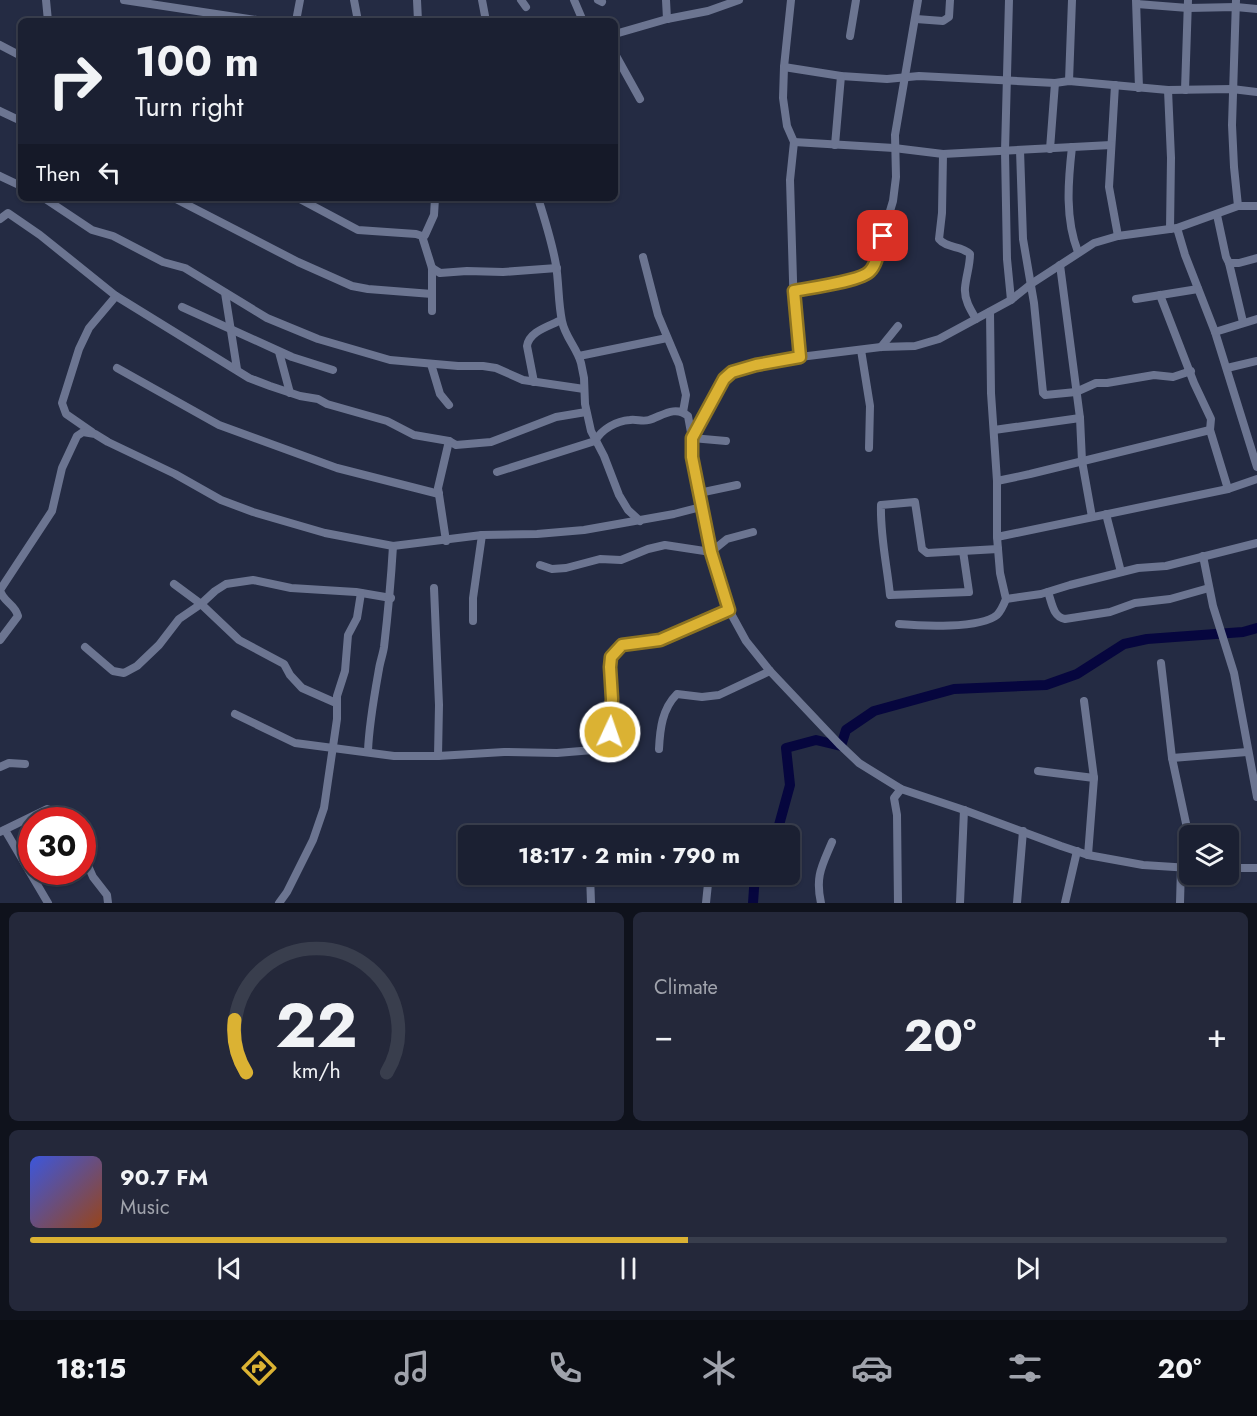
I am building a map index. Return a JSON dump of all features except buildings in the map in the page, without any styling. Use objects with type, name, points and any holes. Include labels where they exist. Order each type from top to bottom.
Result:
[{"type":"street","points":[[46,0],[48,18]]},
{"type":"street","points":[[124,0],[243,18]]},
{"type":"street","points":[[297,18],[300,0]]},
{"type":"street","points":[[354,0],[357,18]]},
{"type":"street","points":[[417,0],[418,18]]},
{"type":"street","points":[[482,0],[485,18]]},
{"type":"street","points":[[574,0],[582,18]]},
{"type":"street","points":[[666,0],[667,19]]},
{"type":"street","points":[[618,33],[667,19],[708,11],[738,0]]},
{"type":"street","points":[[791,0],[783,67],[784,112],[794,142],[790,180],[794,291],[800,357]]},
{"type":"street","points":[[850,36],[856,0]]},
{"type":"street","points":[[794,291],[860,277],[869,274],[873,268],[893,201],[896,177],[894,148],[903,79],[918,0]]},
{"type":"street","points":[[916,19],[943,21],[949,17],[950,0]]},
{"type":"street","points":[[1009,0],[1005,151],[1007,258],[1011,300]]},
{"type":"street","points":[[1069,81],[1072,0]]},
{"type":"street","points":[[1139,88],[1137,2],[1236,4],[1257,9]]},
{"type":"street","points":[[1185,90],[1188,4]]},
{"type":"street","points":[[1236,4],[1232,89],[1234,167],[1238,206]]},
{"type":"street","points":[[0,45],[18,54]]},
{"type":"street","points":[[618,59],[640,99]]},
{"type":"street","points":[[783,67],[841,76],[903,79],[918,76],[1055,83],[1069,81],[1168,90],[1232,89],[1257,92]]},
{"type":"street","points":[[835,145],[841,76]]},
{"type":"street","points":[[1050,149],[1055,83]]},
{"type":"street","points":[[1115,85],[1109,187],[1118,236]]},
{"type":"street","points":[[1168,90],[1174,229],[1215,332],[1257,467]]},
{"type":"street","points":[[0,111],[18,120]]},
{"type":"street","points":[[794,142],[894,148],[943,154],[1111,146]]},
{"type":"street","points":[[1072,147],[1068,181],[1070,219],[1071,235],[1078,252]]},
{"type":"street","points":[[1020,150],[1023,239],[1035,303],[1043,393],[1045,395],[1076,392],[1096,383],[1154,375],[1173,377],[1191,371]]},
{"type":"street","points":[[943,154],[939,239],[942,243],[958,247],[970,254],[965,288],[966,300],[976,320]]},
{"type":"street","points":[[0,176],[18,185]]},
{"type":"street","points":[[48,201],[92,230],[113,236],[163,262],[185,268],[267,318],[318,339],[390,360],[477,365],[496,368],[523,380],[584,388]]},
{"type":"street","points":[[180,201],[298,262],[352,286],[432,294]]},
{"type":"street","points":[[304,201],[358,230],[422,236],[432,268],[432,311]]},
{"type":"street","points":[[425,235],[434,215],[435,201]]},
{"type":"street","points":[[539,201],[550,235],[557,268],[561,320],[567,338],[579,356],[584,378],[589,427],[604,456],[619,495],[628,510],[640,520]]},
{"type":"street","points":[[692,438],[724,379],[732,372],[800,357],[881,347],[915,346],[939,339],[1011,300],[1031,284],[1094,243],[1118,236],[1174,229],[1238,206],[1257,206]]},
{"type":"street","points":[[0,219],[8,213],[40,235],[116,296],[249,378],[290,393],[318,399],[327,404],[387,421],[414,435],[449,441],[456,445],[491,442],[556,417],[586,412]]},
{"type":"street","points":[[1217,214],[1243,322]]},
{"type":"street","points":[[643,257],[658,315],[679,365],[686,394],[683,412],[690,421],[692,457],[711,552],[729,610],[746,642],[770,671],[859,763],[901,789],[1088,855],[1143,865],[1179,867]]},
{"type":"street","points":[[1230,263],[1257,258]]},
{"type":"street","points":[[1060,265],[1080,418],[1082,461],[1092,517]]},
{"type":"street","points":[[432,268],[440,273],[557,268]]},
{"type":"street","points":[[1136,299],[1198,289]]},
{"type":"street","points":[[225,293],[237,369]]},
{"type":"street","points":[[1160,295],[1211,419],[1210,430],[1228,489]]},
{"type":"street","points":[[116,296],[89,328],[79,349],[62,403],[66,414],[108,442],[175,474],[221,500],[253,512],[325,533],[393,546],[482,535],[561,532],[640,520],[701,507]]},
{"type":"street","points":[[182,307],[279,352],[333,370]]},
{"type":"street","points":[[899,624],[937,627],[986,621],[996,615],[1006,599],[1000,573],[997,537],[990,312]]},
{"type":"street","points":[[1215,332],[1257,319]]},
{"type":"street","points":[[534,382],[526,346],[527,341],[531,336],[561,320]]},
{"type":"street","points":[[881,347],[898,326]]},
{"type":"street","points":[[579,356],[667,338]]},
{"type":"street","points":[[861,350],[870,406],[868,448]]},
{"type":"street","points":[[279,352],[290,393]]},
{"type":"street","points":[[1227,369],[1257,361]]},
{"type":"street","points":[[431,364],[437,387],[449,405]]},
{"type":"street","points":[[117,368],[219,425],[337,468],[439,494]]},
{"type":"street","points":[[497,472],[595,441],[604,430],[621,422],[647,420],[667,412],[683,412]]},
{"type":"street","points":[[994,430],[1080,418]]},
{"type":"street","points":[[997,481],[1210,430]]},
{"type":"street","points":[[0,640],[18,616],[17,611],[0,593],[2,586],[51,511],[62,468],[77,436],[83,432],[95,434]]},
{"type":"street","points":[[692,438],[726,441]]},
{"type":"street","points":[[446,541],[438,489],[449,441]]},
{"type":"street","points":[[997,537],[1228,489],[1257,479]]},
{"type":"street","points":[[699,493],[737,485]]},
{"type":"street","points":[[966,554],[969,592],[890,596],[880,531],[881,505],[915,502],[922,549],[927,553],[966,554],[998,549]]},
{"type":"street","points":[[1106,514],[1121,572]]},
{"type":"street","points":[[540,565],[552,569],[566,568],[600,559],[621,560],[665,545],[711,552],[728,539],[753,532]]},
{"type":"street","points":[[472,621],[482,535]]},
{"type":"street","points":[[1006,599],[1048,592],[1138,568],[1166,566],[1257,543]]},
{"type":"street","points":[[368,752],[369,729],[373,719],[391,598],[393,546]]},
{"type":"street","points":[[1203,556],[1209,588],[1234,673],[1257,797]]},
{"type":"street","points":[[85,647],[113,671],[124,673],[137,666],[159,645],[179,619],[221,587],[253,580],[291,588],[361,593],[391,598]]},
{"type":"street","points":[[174,584],[201,604],[239,640],[284,664],[302,688],[336,703]]},
{"type":"street","points":[[434,588],[439,705],[438,756]]},
{"type":"street","points":[[1048,592],[1056,614],[1065,619],[1110,612],[1135,603],[1170,599],[1209,588]]},
{"type":"street","points":[[279,903],[313,840],[322,816],[337,719],[336,703],[345,671],[348,635],[357,618],[361,593]]},
{"type":"street","points":[[235,714],[296,743],[394,756],[504,752],[557,753],[600,748],[609,742],[612,699],[609,683],[611,657],[622,645],[660,640],[729,610]]},
{"type":"street","points":[[1161,663],[1172,758],[1186,825]]},
{"type":"street","points":[[659,749],[659,732],[664,713],[677,694],[702,697],[725,693],[770,671]]},
{"type":"street","points":[[1084,701],[1094,778],[1088,855]]},
{"type":"street","points":[[1172,758],[1247,752]]},
{"type":"street","points":[[0,767],[9,763],[25,764]]},
{"type":"street","points":[[1038,771],[1094,778]]},
{"type":"street","points":[[898,903],[897,815],[894,798],[901,789]]},
{"type":"street","points":[[960,903],[964,810]]},
{"type":"street","points":[[18,823],[2,831],[48,903]]},
{"type":"street","points":[[1017,903],[1023,831]]},
{"type":"street","points":[[821,903],[819,872],[832,842]]},
{"type":"street","points":[[1065,903],[1077,851]]},
{"type":"street","points":[[1239,868],[1257,868]]},
{"type":"street","points":[[96,881],[107,896],[108,903]]},
{"type":"street","points":[[590,885],[591,903]]},
{"type":"street","points":[[706,903],[708,885]]},
{"type":"street","points":[[1180,903],[1182,885]]},
{"type":"waterway","points":[[779,825],[790,785],[786,748],[816,740],[841,746],[846,730],[874,711],[954,689],[1046,685],[1077,674],[1124,644],[1147,639],[1243,632],[1257,628]]},
{"type":"waterway","points":[[753,903],[754,885]]},
{"type":"route","points":[[610,732],[612,718],[609,683],[611,657],[622,645],[660,640],[729,610],[711,552],[692,457],[692,438],[724,379],[732,372],[743,368],[800,357],[794,312],[794,291],[869,274],[883,236]]}]
